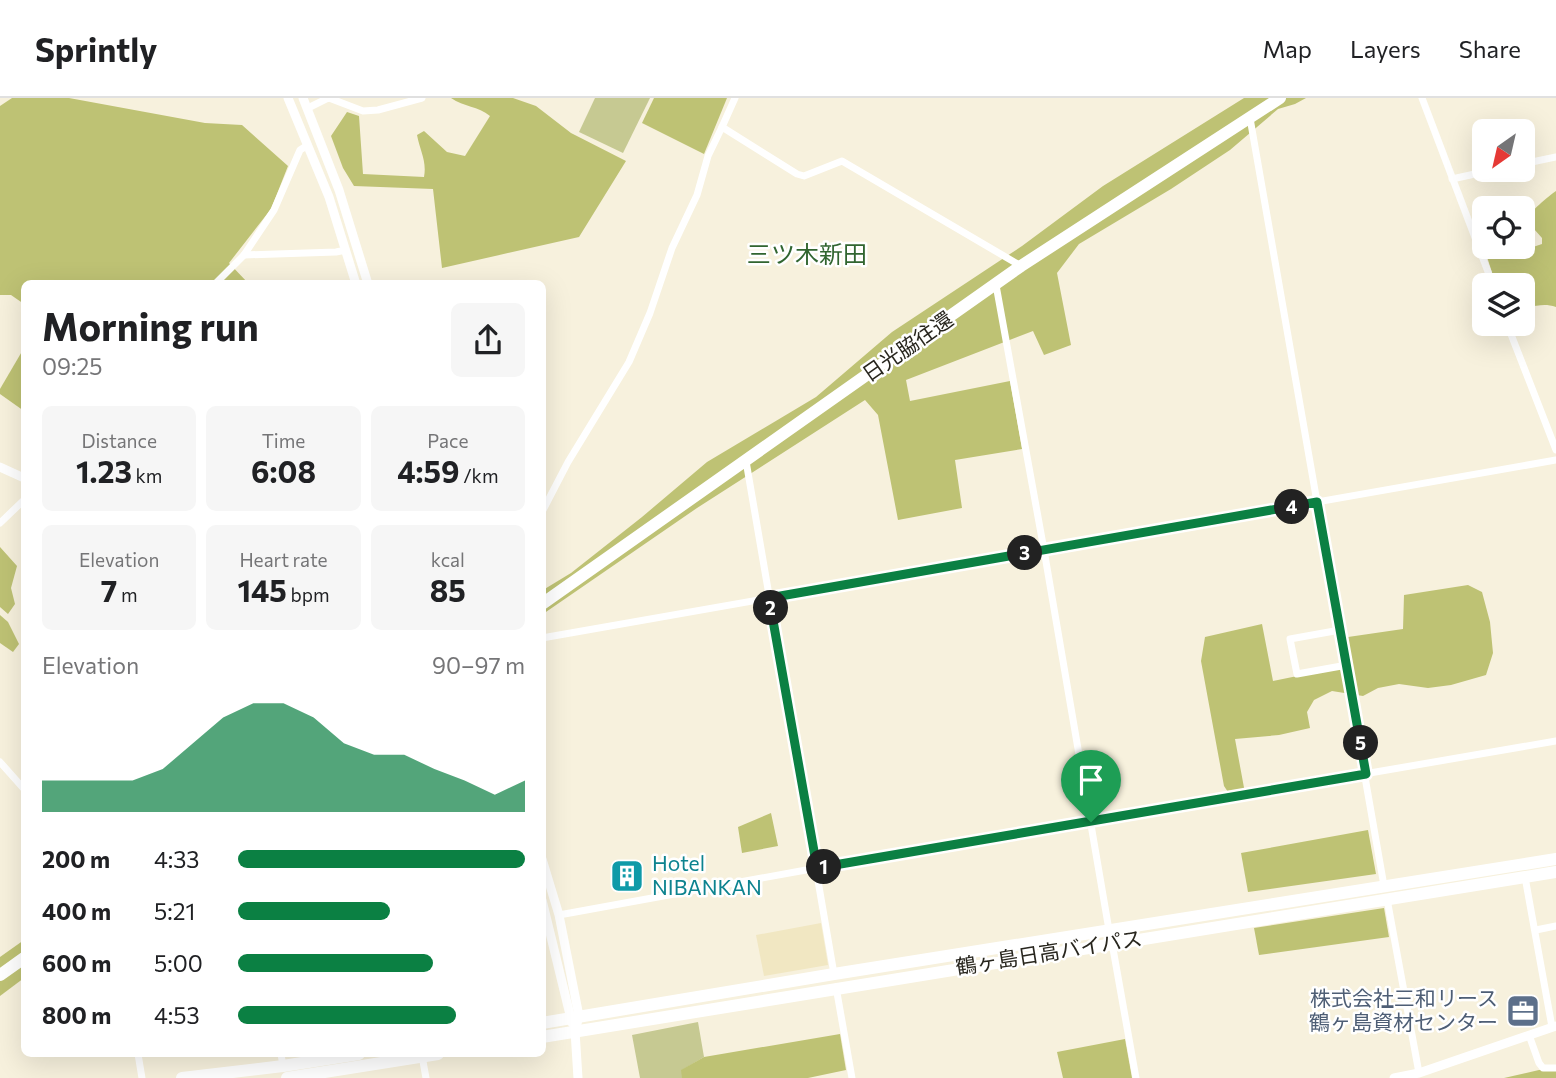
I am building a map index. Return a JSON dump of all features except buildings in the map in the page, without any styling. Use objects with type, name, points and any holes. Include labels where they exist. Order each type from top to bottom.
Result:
[{"type":"highway","name":"日光脇往還","points":[[546,601],[1021,267],[1280,98]]},
{"type":"highway","name":"鶴ヶ島日高バイパス","points":[[546,1022],[834,974],[1110,936],[1385,892],[1556,859]]},
{"type":"highway","name":"鶴ヶ島日高バイパス","points":[[1385,892],[1556,872]]},
{"type":"highway","name":"鶴ヶ島日高バイパス","points":[[546,1036],[836,987],[1110,936]]},
{"type":"highway","points":[[0,975],[21,960]]},
{"type":"highway","points":[[182,1078],[340,1057]]},
{"type":"highway","points":[[284,1066],[408,1057]]},
{"type":"street","points":[[288,98],[328,197],[355,280]]},
{"type":"street","points":[[303,98],[339,190],[367,280]]},
{"type":"street","points":[[308,108],[329,98],[363,111],[392,102],[422,98]]},
{"type":"street","points":[[546,504],[568,462],[629,362],[650,313],[672,248],[697,195],[708,156],[735,98]]},
{"type":"street","points":[[1422,98],[1488,273]]},
{"type":"street","points":[[1250,118],[1419,1073]]},
{"type":"street","points":[[722,127],[804,176],[842,161],[1021,267]]},
{"type":"street","points":[[219,280],[244,255],[274,210],[300,150],[308,145]]},
{"type":"street","points":[[1535,161],[1556,157]]},
{"type":"street","points":[[1452,178],[1472,174]]},
{"type":"street","points":[[244,255],[346,250]]},
{"type":"street","points":[[996,285],[1136,1078]]},
{"type":"street","points":[[1512,336],[1556,450]]},
{"type":"street","points":[[546,637],[1556,460]]},
{"type":"street","points":[[746,461],[834,974]]},
{"type":"street","points":[[0,467],[21,477]]},
{"type":"street","points":[[0,523],[21,503]]},
{"type":"street","points":[[1340,630],[1290,639],[1297,674],[1347,666]]},
{"type":"street","points":[[559,915],[1556,741]]},
{"type":"street","points":[[0,762],[21,786]]},
{"type":"street","points":[[546,872],[559,915],[574,1018],[578,1078]]},
{"type":"street","points":[[1394,1078],[1419,1073],[1554,1027],[1525,877]]},
{"type":"street","points":[[546,920],[574,1018]]},
{"type":"street","points":[[1536,930],[1556,926]]},
{"type":"street","points":[[836,987],[852,1078]]},
{"type":"street","points":[[1529,1035],[1543,1068],[1556,1068]]},
{"type":"street","points":[[138,1057],[142,1078]]},
{"type":"street","points":[[422,1057],[426,1078]]},
{"type":"green space","points":[[12,98],[69,98],[205,123],[242,125],[288,166],[271,209],[229,263],[245,280],[21,280],[21,302],[11,295],[0,295],[0,106]]},
{"type":"green space","points":[[451,98],[513,98],[536,106],[571,133],[626,161],[579,237],[442,268],[433,189],[354,186],[343,168],[331,136],[347,112],[359,116],[363,174],[424,177],[424,161],[417,135],[424,131],[447,152],[465,156],[490,116]]},
{"type":"green space","points":[[595,98],[650,98],[623,153],[579,132]]},
{"type":"green space","points":[[654,98],[727,98],[704,154],[642,123]]},
{"type":"green space","points":[[1244,98],[1306,98],[1278,109],[1230,150],[1079,244],[1057,273],[1071,345],[1044,355],[1033,331],[906,380],[910,401],[1010,381],[1022,449],[955,460],[962,508],[898,520],[878,415],[865,400],[697,508],[546,612],[546,588],[571,573],[707,462],[816,397],[892,332],[1022,246],[1103,186]]},
{"type":"green space","points":[[1556,191],[1556,307],[1535,306],[1535,273],[1492,273],[1488,259],[1535,259],[1535,246],[1542,244],[1542,238],[1535,230],[1535,209]]},
{"type":"green space","points":[[21,353],[21,409],[0,394],[0,389]]},
{"type":"green space","points":[[0,547],[17,566],[11,588],[15,604],[8,614],[0,607]]},
{"type":"green space","points":[[1468,585],[1482,592],[1490,622],[1493,653],[1486,675],[1451,685],[1428,688],[1399,684],[1378,688],[1363,696],[1332,691],[1314,700],[1307,712],[1310,728],[1279,735],[1235,739],[1245,793],[1230,795],[1224,786],[1201,661],[1205,637],[1262,624],[1273,681],[1351,665],[1348,637],[1403,629],[1404,595]]},
{"type":"green space","points":[[0,615],[8,622],[19,644],[13,652],[0,643]]},
{"type":"green space","points":[[771,813],[778,846],[742,853],[738,827]]},
{"type":"green space","points":[[1368,830],[1376,874],[1248,892],[1241,853]]},
{"type":"green space","points":[[1384,908],[1389,937],[1259,955],[1254,928]]},
{"type":"green space","points":[[21,942],[21,980],[0,996],[0,957]]},
{"type":"green space","points":[[698,1022],[704,1057],[682,1070],[682,1078],[640,1078],[632,1035]]},
{"type":"green space","points":[[840,1034],[846,1070],[808,1078],[682,1078],[681,1070],[704,1057]]},
{"type":"green space","points":[[1125,1039],[1132,1078],[1063,1078],[1057,1052]]},
{"type":"green space","points":[[1539,1070],[1556,1070],[1556,1078],[1504,1078]]},
{"type":"sand","points":[[821,923],[828,965],[764,976],[756,935]]},
{"type":"place","name":"Hotel NIBANKAN","points":[[627,876]]},
{"type":"place","name":"株式会社三和リース 鶴ヶ島資材センター","points":[[1523,1011]]},
{"type":"district","name":"三ツ木新田","points":[[807,255]]},
{"type":"route","points":[[1317,502],[1366,774],[1091,822],[817,868],[769,598],[1317,502]]}]
